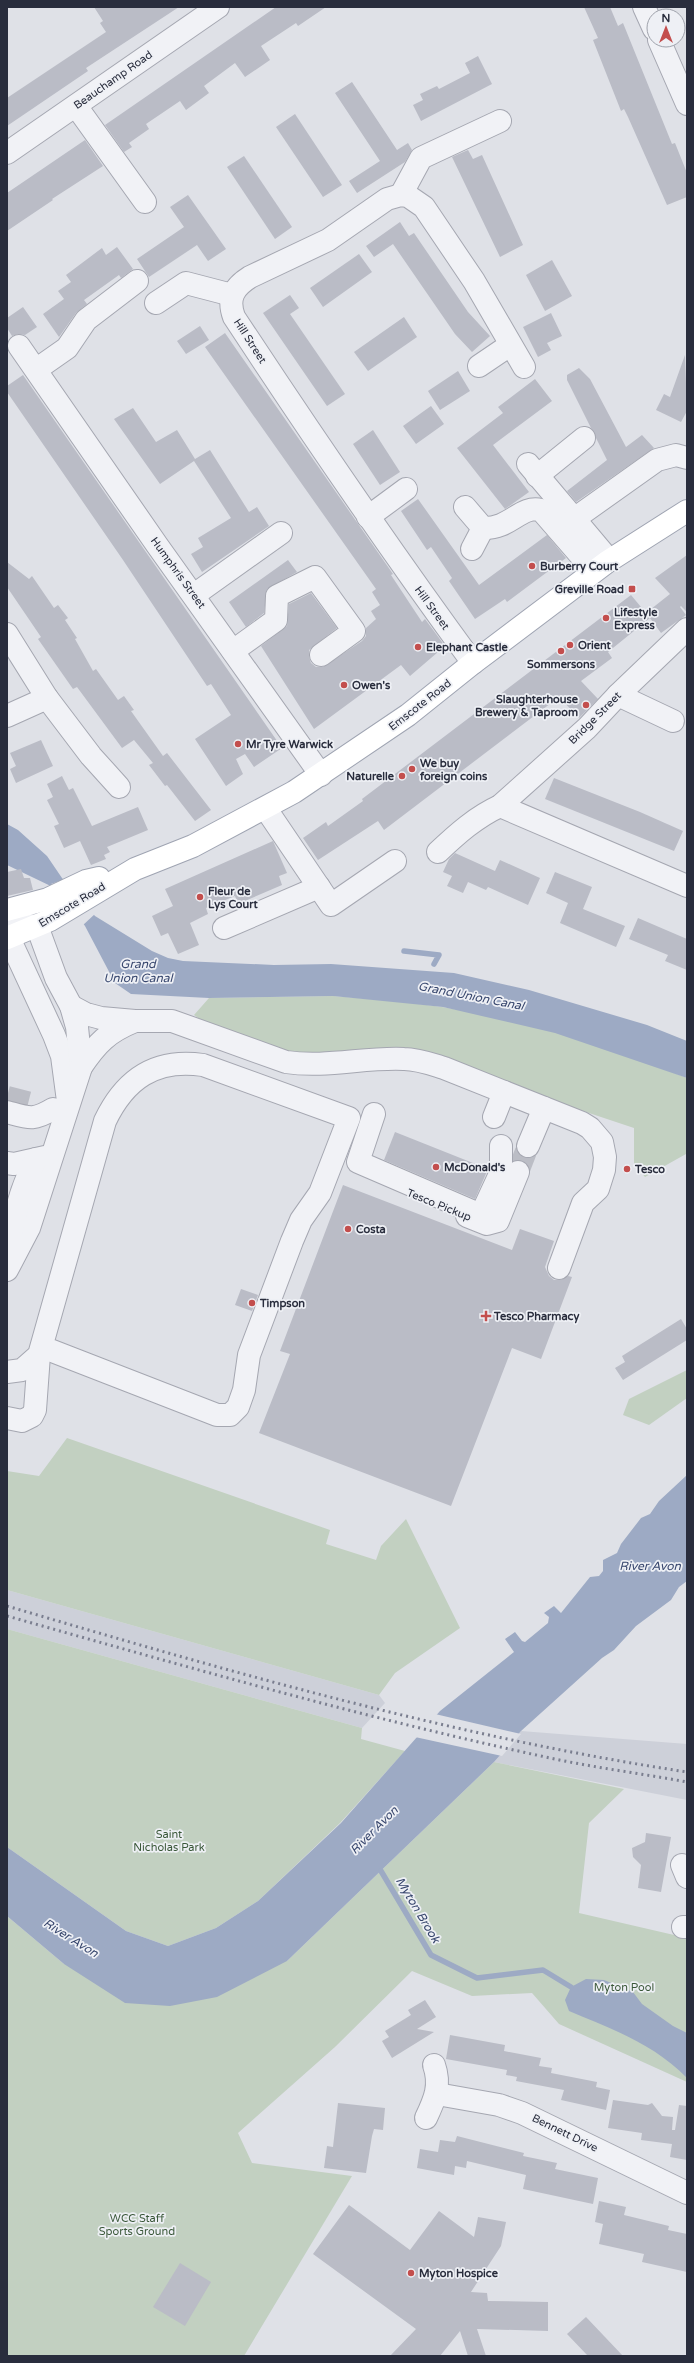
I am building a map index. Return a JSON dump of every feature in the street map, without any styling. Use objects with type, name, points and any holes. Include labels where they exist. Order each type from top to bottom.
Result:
[{"type":"main road","name":"Emscote Road","points":[[14,927],[57,901],[193,846],[266,809],[321,775],[402,720],[473,663],[602,566],[687,511]]},
{"type":"main road","name":"Emscote Road","points":[[14,927],[57,901]]},
{"type":"street","name":"Beauchamp Road","points":[[7,153],[218,7]]},
{"type":"street","points":[[662,48],[687,104]]},
{"type":"street","points":[[76,106],[145,202]]},
{"type":"street","points":[[401,195],[421,158],[500,120]]},
{"type":"street","points":[[156,303],[186,283],[232,295],[240,282],[309,251],[388,199],[401,195],[415,199],[424,207],[474,281],[524,367]]},
{"type":"street","points":[[37,369],[67,348],[86,320],[137,281]]},
{"type":"street","name":"Hill Street","points":[[232,295],[231,308],[234,317],[368,517],[473,663]]},
{"type":"street","points":[[479,366],[510,345]]},
{"type":"street","name":"Humphris Street","points":[[16,351],[37,369],[321,775]]},
{"type":"street","points":[[584,438],[533,470],[574,519],[602,566]]},
{"type":"street","points":[[574,519],[657,460],[676,455],[687,458]]},
{"type":"street","points":[[368,517],[406,488]]},
{"type":"street","points":[[465,507],[483,528]]},
{"type":"street","points":[[483,528],[500,527],[528,509],[541,510],[602,566]]},
{"type":"street","points":[[472,549],[483,528]]},
{"type":"street","points":[[194,595],[281,533]]},
{"type":"street","points":[[233,651],[276,620],[277,596],[314,577],[354,631],[321,655]]},
{"type":"street","name":"Bridge Street","points":[[438,852],[479,817],[500,806],[587,728],[618,695],[687,629]]},
{"type":"street","points":[[7,634],[48,698],[91,756],[119,787]]},
{"type":"street","points":[[618,695],[673,720]]},
{"type":"street","points":[[7,716],[48,698]]},
{"type":"street","points":[[500,806],[687,886]]},
{"type":"street","points":[[266,809],[331,905],[395,861]]},
{"type":"street","points":[[224,928],[320,888]]},
{"type":"street","points":[[7,1112],[30,1118],[38,1118],[57,1107],[78,1083],[81,1067],[76,1027],[71,1006],[56,978],[14,927]]},
{"type":"street","points":[[7,1270],[29,1228],[44,1157],[57,1107],[64,1069],[54,1035],[14,927]]},
{"type":"street","points":[[71,1006],[91,1016],[125,1025],[163,1020],[176,1022],[286,1062],[304,1065],[390,1058],[421,1061],[444,1068],[590,1128],[602,1142],[605,1157],[604,1170],[598,1189],[583,1203],[559,1268]]},
{"type":"street","points":[[81,1067],[97,1045],[125,1025]]},
{"type":"street","points":[[7,1418],[22,1421],[32,1416],[35,1410],[40,1351],[105,1121],[121,1093],[143,1074],[156,1068],[178,1063],[203,1065],[348,1118],[320,1193],[301,1220],[292,1242],[249,1354],[244,1390],[238,1407],[230,1415],[217,1415],[40,1351]]},
{"type":"street","points":[[494,1117],[504,1092]]},
{"type":"street","points":[[528,1146],[544,1108]]},
{"type":"street","points":[[374,1114],[358,1162],[482,1214],[492,1214],[510,1172],[501,1146]]},
{"type":"street","points":[[8,1164],[44,1157]]},
{"type":"street","points":[[7,1261],[10,1240],[27,1175],[44,1157]]},
{"type":"street","name":"Tesco Pickup","points":[[333,1160],[487,1224],[498,1221],[510,1172]]},
{"type":"street","points":[[7,1372],[22,1370],[40,1351]]},
{"type":"street","points":[[426,2118],[437,2094],[439,2079],[434,2065]]},
{"type":"street","name":"Bennett Drive","points":[[437,2094],[499,2105],[522,2113],[687,2193]]},
{"type":"shaded area","points":[[7,1590],[379,1695],[385,1703],[362,1728],[7,1629]]},
{"type":"shaded area","points":[[521,1731],[687,1744],[687,1800],[494,1762]]},
{"type":"green space","points":[[333,996],[442,1007],[504,1019],[566,1035],[627,1055],[687,1078],[687,1155],[686,1154],[645,1177],[634,1164],[634,1128],[550,1100],[466,1068],[283,1053],[215,1030],[194,1015],[209,998]]},
{"type":"green space","points":[[687,1370],[687,1398],[649,1425],[623,1415],[629,1399]]},
{"type":"green space","points":[[67,1438],[330,1530],[326,1544],[376,1560],[381,1546],[406,1519],[460,1628],[395,1673],[379,1695],[7,1590],[7,1471],[39,1476]]},
{"type":"green space","name":"Saint Nicholas Park","points":[[7,1629],[362,1728],[361,1739],[405,1751],[340,1823],[258,1901],[216,1928],[168,1946],[126,1931],[7,1847]]},
{"type":"green space","name":"WCC Staff Sports Ground","points":[[494,1762],[624,1789],[589,1823],[579,1913],[687,1938],[687,2082],[559,2024],[532,1993],[472,1996],[412,1971],[335,2047],[238,2133],[252,2163],[352,2176],[244,2356],[7,2356],[7,1916],[64,1964],[287,1961]]},
{"type":"water","name":"Grand Union Canal","points":[[7,824],[18,830],[47,856],[62,878],[95,916],[152,951],[168,958],[183,961],[274,965],[331,964],[454,973],[529,990],[647,1025],[687,1041],[687,1078],[555,1033],[443,1007],[333,996],[209,998],[131,994],[115,983],[85,926],[59,890],[7,865]]},
{"type":"water","name":"River Avon","points":[[687,1475],[687,1581],[679,1587],[671,1600],[636,1626],[614,1650],[602,1658],[521,1731],[494,1762],[287,1961],[217,1997],[170,2006],[125,2003],[64,1964],[7,1916],[7,1847],[126,1931],[168,1946],[216,1928],[258,1901],[341,1823],[440,1711],[514,1652],[505,1639],[515,1632],[522,1641],[525,1642],[548,1623],[549,1617],[544,1613],[554,1606],[561,1613],[590,1577],[599,1576],[603,1571],[603,1560],[617,1553],[621,1544],[641,1518],[650,1514],[659,1501]]},
{"type":"water","points":[[586,1979],[604,1980],[633,1992],[642,2004],[673,2026],[687,2033],[687,2078],[661,2056],[632,2038],[569,2011],[565,2000],[571,1987]]},
{"type":"pier","points":[[65,879],[96,913],[82,926],[51,884]]},
{"type":"pier","points":[[435,1714],[521,1734],[502,1756],[415,1737]]},
{"type":"building","points":[[94,7],[179,7],[86,68],[88,71],[7,126],[7,98],[106,32],[100,23],[103,21]]},
{"type":"building","points":[[276,7],[326,7],[298,26],[296,23],[261,46],[270,60],[245,77],[235,63],[204,86],[209,93],[186,110],[180,101],[146,124],[149,129],[129,143],[132,147],[124,152],[105,125]]},
{"type":"building","points":[[584,7],[610,7],[618,26],[623,23],[672,144],[675,143],[687,173],[687,197],[667,205],[628,117],[624,109],[621,111],[593,40],[598,38]]},
{"type":"building","points":[[478,56],[492,84],[421,121],[413,105],[423,100],[420,94],[437,86],[439,89],[470,73],[465,63]]},
{"type":"building","points":[[352,82],[397,150],[408,143],[412,150],[405,162],[357,193],[349,181],[380,161],[335,93]]},
{"type":"building","points":[[295,114],[342,185],[323,197],[276,127]]},
{"type":"building","points":[[85,140],[103,166],[52,199],[53,200],[7,231],[7,193]]},
{"type":"building","points":[[468,150],[473,159],[482,155],[523,245],[500,257],[452,157]]},
{"type":"building","points":[[244,156],[292,227],[275,239],[227,167]]},
{"type":"building","points":[[188,195],[226,249],[208,261],[197,245],[149,277],[137,259],[184,227],[170,207]]},
{"type":"building","points":[[400,222],[409,236],[414,233],[468,312],[490,336],[472,352],[455,334],[393,244],[374,257],[366,246]]},
{"type":"building","points":[[117,247],[133,269],[121,278],[119,275],[84,300],[87,304],[76,313],[59,337],[43,314],[64,299],[58,291],[71,282],[66,275],[102,248],[106,255]]},
{"type":"building","points":[[359,254],[372,272],[323,307],[310,288]]},
{"type":"building","points":[[552,260],[572,296],[545,311],[526,275]]},
{"type":"building","points":[[290,295],[299,308],[290,314],[345,394],[327,406],[263,313]]},
{"type":"building","points":[[23,307],[37,327],[25,335],[18,334],[12,336],[7,328],[7,318]]},
{"type":"building","points":[[551,313],[562,336],[547,343],[551,350],[538,357],[523,327]]},
{"type":"building","points":[[404,317],[417,337],[368,371],[354,352]]},
{"type":"building","points":[[200,326],[209,340],[186,354],[177,341]]},
{"type":"building","points":[[225,333],[393,574],[391,575],[422,622],[425,619],[445,646],[410,676],[401,665],[314,729],[261,646],[287,626],[289,604],[311,593],[337,628],[309,650],[311,663],[316,667],[323,667],[362,641],[366,636],[366,628],[376,619],[371,611],[380,605],[372,592],[376,589],[205,347]]},
{"type":"building","points":[[685,355],[687,411],[681,422],[656,410],[664,394],[670,397]]},
{"type":"building","points":[[579,368],[590,379],[626,447],[642,435],[654,448],[576,502],[567,491],[607,460],[567,380],[567,375]]},
{"type":"building","points":[[458,371],[470,391],[440,410],[428,391]]},
{"type":"building","points":[[23,375],[282,748],[254,767],[245,754],[236,759],[243,774],[226,786],[195,739],[231,715],[211,684],[207,686],[123,560],[7,392],[7,386]]},
{"type":"building","points":[[535,379],[552,401],[493,445],[529,492],[505,509],[457,448],[503,413],[498,407]]},
{"type":"building","points":[[431,406],[444,424],[416,444],[403,426]]},
{"type":"building","points":[[133,408],[156,442],[177,430],[195,459],[210,450],[249,512],[257,507],[269,526],[202,572],[191,554],[203,547],[198,538],[231,518],[194,461],[160,484],[114,419]]},
{"type":"building","points":[[373,430],[400,472],[380,485],[353,444]]},
{"type":"building","points":[[418,499],[479,585],[547,535],[566,558],[507,602],[505,599],[475,619],[449,581],[452,578],[431,547],[427,550],[401,511]]},
{"type":"building","points":[[687,555],[687,612],[681,606],[680,607],[686,615],[661,633],[650,618],[608,652],[612,658],[581,681],[598,699],[579,718],[559,697],[384,830],[378,821],[318,860],[303,838],[326,822],[328,826],[363,801],[362,799],[631,595],[646,613],[670,594],[655,578]]},
{"type":"building","points":[[288,560],[297,572],[267,589],[264,613],[246,627],[229,602]]},
{"type":"building","points":[[7,562],[29,579],[32,576],[54,608],[58,605],[68,618],[65,620],[77,638],[75,639],[93,671],[96,669],[118,700],[124,696],[134,710],[131,711],[163,756],[167,753],[211,810],[195,821],[167,785],[165,786],[149,765],[153,763],[134,740],[122,748],[77,687],[73,689],[38,639],[41,637],[7,587]]},
{"type":"building","points":[[41,740],[53,766],[16,783],[10,769],[16,766],[10,753]]},
{"type":"building","points":[[62,776],[69,790],[73,788],[92,826],[138,807],[148,830],[107,847],[110,852],[104,855],[106,859],[91,865],[80,841],[64,848],[54,826],[59,824],[47,800],[53,797],[47,784]]},
{"type":"building","points":[[554,778],[640,812],[683,831],[674,851],[545,799]]},
{"type":"building","name":"Fleur de Lys Court","points":[[273,841],[287,873],[279,876],[282,885],[238,904],[235,896],[206,908],[208,914],[190,923],[199,945],[178,954],[168,933],[161,936],[152,916],[173,906],[165,889]]},
{"type":"building","points":[[455,853],[495,871],[500,860],[540,878],[528,905],[488,887],[486,890],[468,882],[463,893],[447,886],[452,876],[443,872],[449,859]]},
{"type":"building","points":[[21,869],[24,878],[30,878],[33,890],[7,896],[7,872]]},
{"type":"building","points":[[555,872],[592,887],[583,909],[625,926],[616,947],[560,923],[568,903],[546,893]]},
{"type":"building","points":[[638,918],[687,939],[687,970],[665,961],[668,955],[629,939]]},
{"type":"building","name":"McDonald's","points":[[395,1132],[488,1169],[475,1199],[384,1160]]},
{"type":"building","points":[[518,1153],[524,1158],[532,1158],[529,1166],[523,1161],[515,1160]]},
{"type":"building","points":[[343,1185],[512,1250],[520,1229],[554,1241],[545,1267],[549,1276],[554,1280],[561,1280],[568,1276],[572,1277],[541,1359],[512,1348],[451,1506],[259,1433],[290,1354],[280,1351]]},
{"type":"building","points":[[241,1289],[258,1295],[252,1311],[235,1305]]},
{"type":"building","points":[[681,1319],[687,1329],[687,1340],[623,1380],[615,1368],[625,1362],[622,1356]]},
{"type":"building","points":[[646,1833],[671,1837],[661,1892],[638,1888],[641,1865],[633,1857],[632,1848],[645,1842]]},
{"type":"building","points":[[425,2000],[436,2017],[417,2029],[434,2032],[392,2058],[382,2041],[389,2037],[385,2031],[411,2015],[408,2010]]},
{"type":"building","points":[[450,2035],[505,2045],[504,2051],[541,2058],[539,2066],[552,2068],[551,2073],[597,2082],[596,2087],[610,2090],[606,2110],[561,2100],[564,2090],[516,2081],[517,2077],[506,2075],[507,2070],[446,2059]]},
{"type":"building","points":[[613,2100],[648,2105],[652,2103],[662,2116],[673,2117],[672,2130],[675,2130],[679,2105],[687,2106],[687,2160],[670,2157],[672,2144],[641,2140],[642,2133],[608,2128]]},
{"type":"building","points":[[338,2103],[385,2108],[383,2130],[374,2129],[366,2173],[324,2168],[327,2146],[333,2147]]},
{"type":"building","points":[[457,2136],[524,2153],[523,2156],[557,2163],[555,2169],[598,2178],[593,2204],[523,2189],[526,2175],[467,2161],[466,2168],[455,2166],[454,2175],[417,2168],[420,2149],[438,2152],[440,2140],[455,2142]]},
{"type":"building","points":[[599,2201],[626,2207],[624,2215],[669,2226],[668,2230],[687,2234],[687,2272],[642,2262],[644,2254],[599,2244],[603,2224],[595,2222]]},
{"type":"building","name":"Myton Hospice","points":[[349,2205],[410,2250],[439,2211],[474,2237],[478,2217],[506,2222],[501,2246],[471,2292],[487,2293],[488,2301],[548,2302],[548,2331],[477,2329],[486,2356],[468,2356],[460,2331],[440,2356],[390,2356],[416,2329],[313,2254]]},
{"type":"building","points":[[180,2263],[211,2282],[185,2326],[153,2307]]},
{"type":"building","points":[[586,2317],[623,2356],[588,2356],[567,2334]]},
{"type":"waterway","points":[[404,951],[439,955],[434,964]]},
{"type":"waterway","name":"Myton Brook","points":[[381,1871],[431,1955],[477,1978],[543,1970],[571,1987]]},
{"type":"tunnel","points":[[7,1097],[38,1105]]},
{"type":"tunnel","points":[[518,1172],[528,1146]]},
{"type":"railway","points":[[7,1606],[175,1655],[344,1701],[515,1741],[601,1758],[687,1772]]},
{"type":"railway","points":[[7,1616],[273,1690],[407,1725],[559,1760],[687,1782]]},
{"type":"place","name":"Burberry Court","points":[[532,566]]},
{"type":"place","name":"Greville Road","points":[[632,589]]},
{"type":"place","name":"Lifestyle Express","points":[[606,618]]},
{"type":"place","name":"Orient","points":[[570,645]]},
{"type":"place","name":"Elephant Castle","points":[[418,647]]},
{"type":"place","name":"Sommersons","points":[[561,651]]},
{"type":"place","name":"Owen's","points":[[344,685]]},
{"type":"place","name":"Slaughterhouse Brewery & Taproom","points":[[586,705]]},
{"type":"place","name":"Mr Tyre Warwick","points":[[238,744]]},
{"type":"place","name":"We buy foreign coins","points":[[412,769]]},
{"type":"place","name":"Naturelle","points":[[402,776]]},
{"type":"place","name":"Fleur de Lys Court","points":[[200,897]]},
{"type":"place","name":"McDonald's","points":[[436,1167]]},
{"type":"place","name":"Tesco","points":[[627,1169]]},
{"type":"place","name":"Costa","points":[[348,1229]]},
{"type":"place","name":"Timpson","points":[[252,1303]]},
{"type":"place","name":"Tesco Pharmacy","points":[[486,1316]]},
{"type":"place","name":"Myton Hospice","points":[[411,2273]]},
{"type":"park label","name":"Myton Pool","points":[[624,1987]]}]
